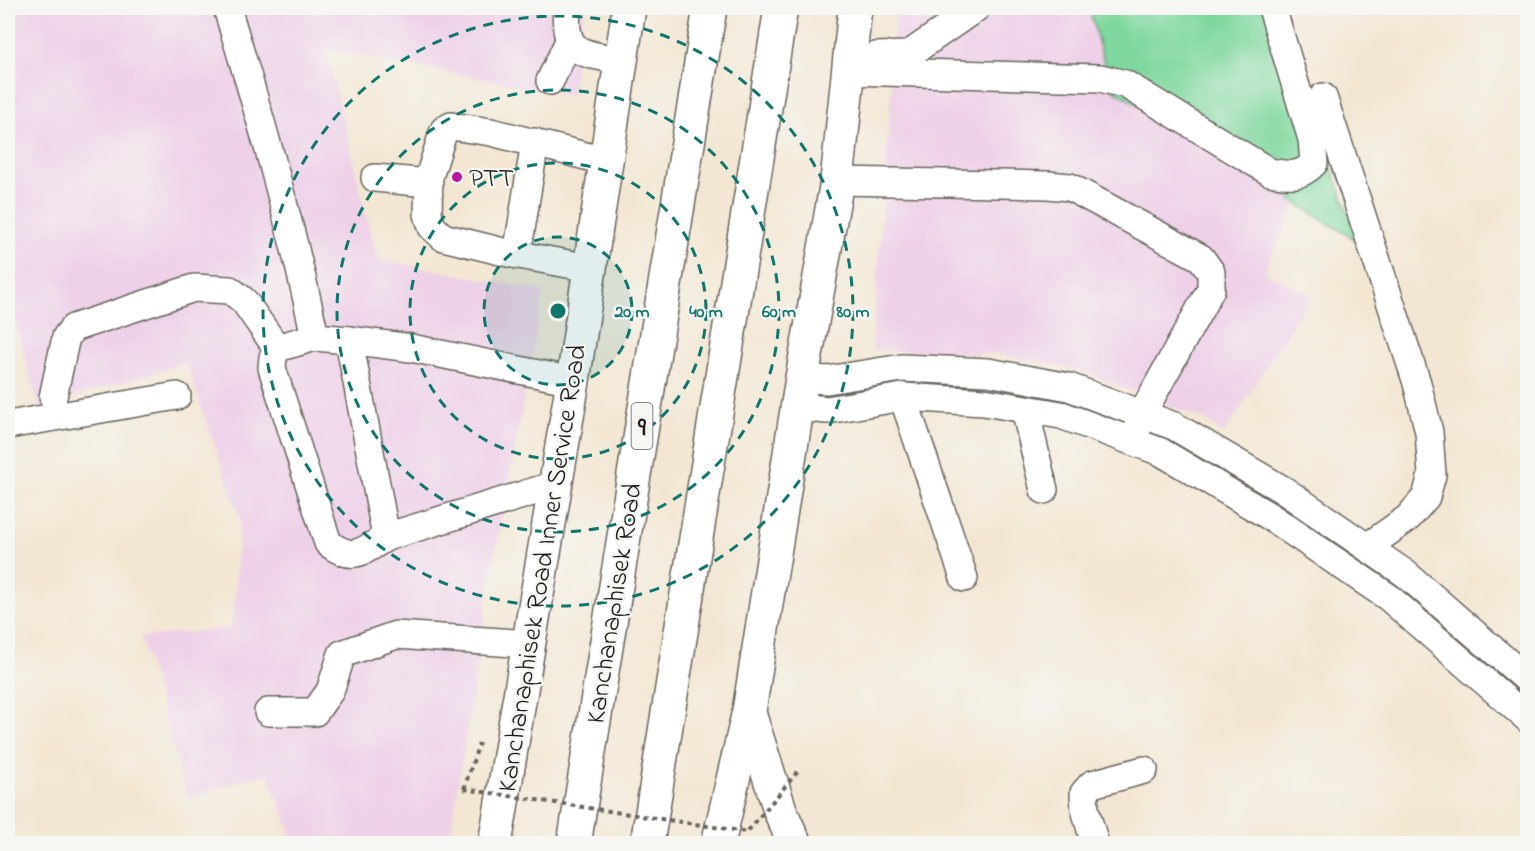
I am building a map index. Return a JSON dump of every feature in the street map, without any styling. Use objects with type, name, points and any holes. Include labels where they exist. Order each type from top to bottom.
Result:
[{"type":"main road","name":"Kanchanaphisek Road Inner Service Road","points":[[495,843],[573,381],[629,8]]},
{"type":"main road","name":"Kanchanaphisek Road","points":[[574,843],[710,8]]},
{"type":"main road","points":[[647,843],[781,8]]},
{"type":"main road","points":[[718,843],[749,711],[837,181],[855,8]]},
{"type":"main road","points":[[749,711],[781,813],[795,843]]},
{"type":"street","points":[[227,8],[249,79],[315,337]]},
{"type":"street","points":[[567,8],[566,25],[569,40],[580,53],[620,60]]},
{"type":"street","points":[[850,64],[908,55],[976,8]]},
{"type":"street","points":[[850,64],[1100,78],[1125,84],[1270,172],[1290,175],[1306,172],[1314,163],[1312,139],[1272,8]]},
{"type":"street","points":[[550,81],[569,40]]},
{"type":"street","points":[[1323,96],[1430,432],[1432,475],[1426,497],[1408,518],[1367,547]]},
{"type":"street","points":[[590,268],[517,255],[443,237],[432,227],[428,214],[428,183],[444,130],[451,126],[491,132],[605,160]]},
{"type":"street","points":[[517,255],[534,142]]},
{"type":"street","points":[[375,178],[428,183]]},
{"type":"street","points":[[837,181],[1048,184],[1070,187],[1201,258],[1211,272],[1211,289],[1142,414],[1132,442]]},
{"type":"street","points":[[53,397],[66,337],[73,328],[194,288],[230,290],[244,301],[277,348]]},
{"type":"street","points":[[555,485],[386,537],[361,553],[341,553],[328,543],[272,368],[273,357],[277,348],[315,337],[411,348],[573,381]]},
{"type":"street","points":[[349,340],[386,537]]},
{"type":"street","points":[[801,393],[827,380],[902,368],[988,372],[1069,387],[1174,426],[1285,491],[1406,574],[1527,680]]},
{"type":"street","points":[[801,393],[827,410],[903,398],[984,402],[1061,415],[1161,452],[1269,516],[1388,597],[1527,719]]},
{"type":"street","points":[[8,426],[177,396]]},
{"type":"street","points":[[903,398],[964,578]]},
{"type":"street","points":[[1025,409],[1044,490]]},
{"type":"street","points":[[1190,469],[1205,444]]},
{"type":"street","points":[[268,712],[315,712],[330,691],[342,654],[396,635],[530,644]]},
{"type":"street","points":[[1095,843],[1085,809],[1084,793],[1092,784],[1144,770]]},
{"type":"path","points":[[479,743],[464,789],[747,832],[799,770]]},
{"type":"shaded area","points":[[8,8],[585,8],[571,96],[326,49],[377,259],[544,291],[490,581],[449,843],[295,843],[267,773],[187,798],[141,637],[232,628],[240,519],[186,363],[39,408],[8,295]]},
{"type":"shaded area","points":[[897,8],[1089,8],[1106,72],[890,63]]},
{"type":"shaded area","points":[[892,77],[1111,88],[1296,202],[1264,272],[1311,295],[1224,434],[1204,419],[1078,370],[996,354],[872,350]]},
{"type":"green space","points":[[1089,8],[1280,8],[1306,97],[1359,242],[1111,88]]},
{"type":"place","name":"PTT","points":[[457,177]]}]
